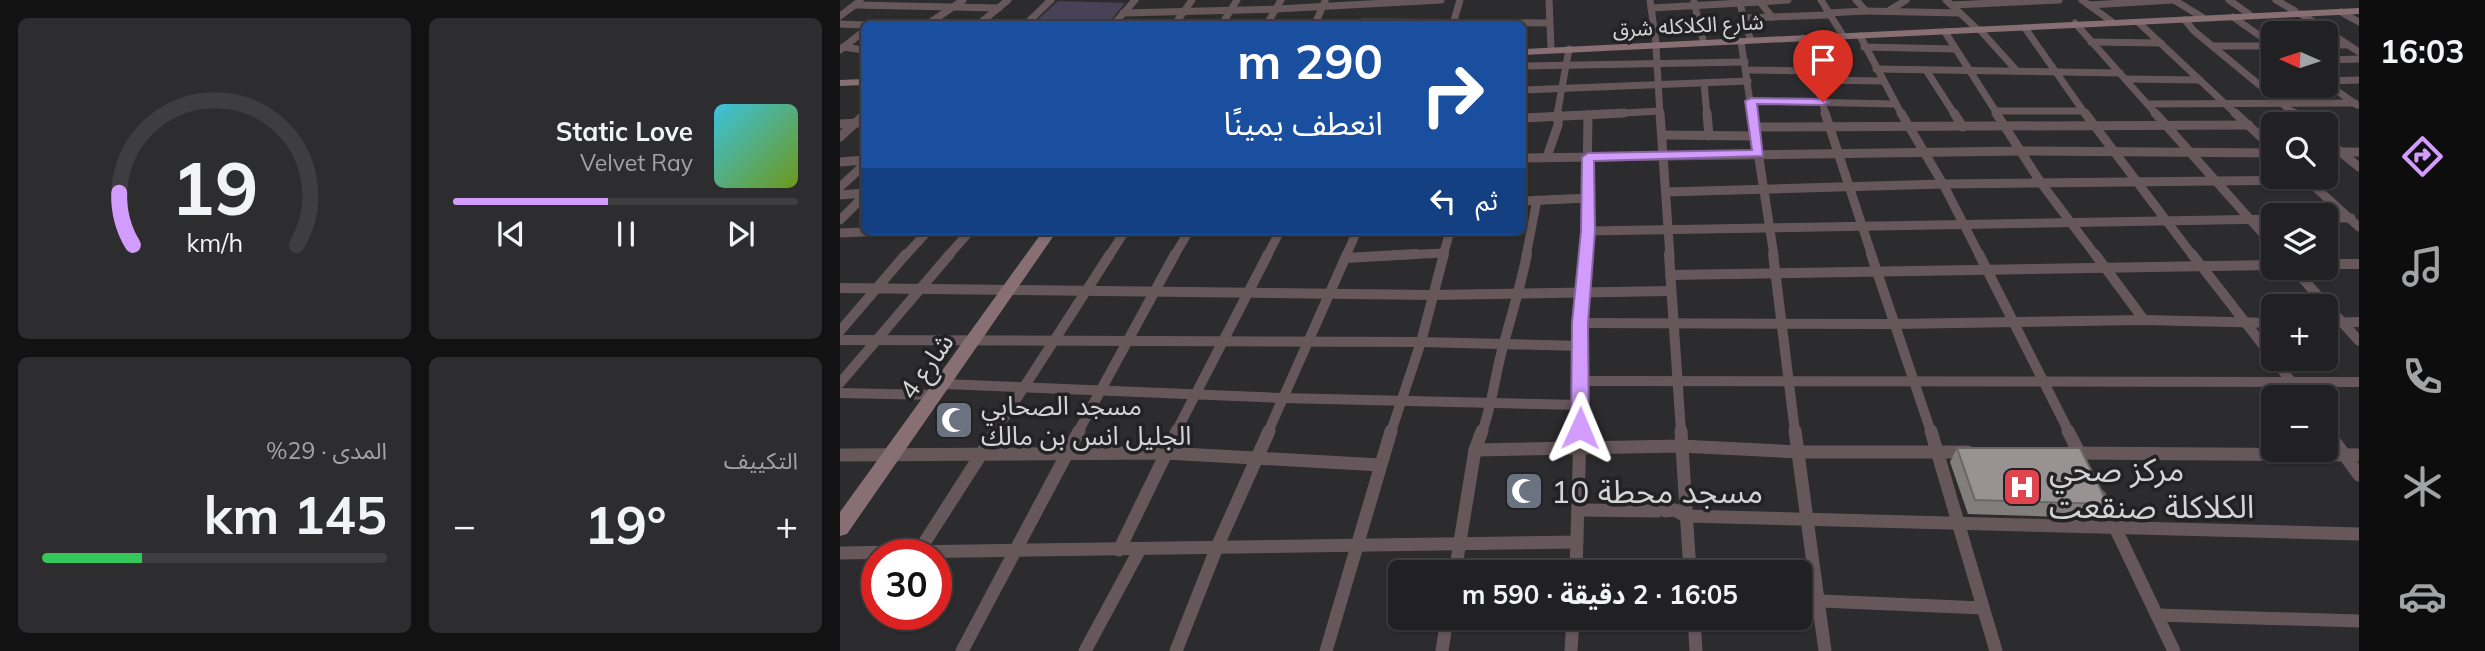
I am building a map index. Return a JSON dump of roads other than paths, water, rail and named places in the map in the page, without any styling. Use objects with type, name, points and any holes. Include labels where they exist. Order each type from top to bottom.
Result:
[{"type":"street","points":[[932,21],[963,0]]},
{"type":"street","points":[[983,21],[1008,0]]},
{"type":"street","points":[[1029,21],[1051,0]]},
{"type":"street","points":[[1116,21],[1135,0]]},
{"type":"street","points":[[1177,21],[1192,0]]},
{"type":"street","points":[[1224,21],[1237,0]]},
{"type":"street","points":[[1269,21],[1281,0]]},
{"type":"street","points":[[1123,13],[1277,9],[1324,3],[1441,0]]},
{"type":"street","points":[[1455,21],[1460,0]]},
{"type":"street","points":[[1549,0],[1552,47]]},
{"type":"street","points":[[1689,560],[1656,44],[1650,4],[1740,4],[1788,0]]},
{"type":"street","points":[[1821,0],[1842,34]]},
{"type":"street","points":[[1856,0],[1866,11]]},
{"type":"street","points":[[1890,10],[1906,0]]},
{"type":"street","points":[[1949,3],[2059,0]]},
{"type":"street","points":[[2081,0],[2111,21]]},
{"type":"street","points":[[2089,5],[2174,0],[2202,16]]},
{"type":"street","points":[[2229,0],[2249,14]]},
{"type":"street","points":[[2276,0],[2359,52]]},
{"type":"street","points":[[1363,21],[1368,1]]},
{"type":"street","points":[[840,16],[858,2],[999,8]]},
{"type":"street","points":[[1760,2],[1772,17]]},
{"type":"street","points":[[1316,21],[1324,3]]},
{"type":"street","points":[[1695,3],[1703,40]]},
{"type":"street","points":[[1949,3],[1978,29],[2017,71]]},
{"type":"street","points":[[1740,4],[1745,18],[1747,71],[1770,226],[1825,651]]},
{"type":"street","points":[[1499,21],[1500,9]]},
{"type":"street","name":"شارع الكلاكله شرق","points":[[1526,50],[1569,50],[1703,40],[2139,23],[2359,9]]},
{"type":"street","name":"شارع الكلاكله شرق","points":[[1526,50],[1803,38],[1862,41],[1978,29],[2025,29],[2111,21],[2341,12],[2359,9]]},
{"type":"street","points":[[1745,18],[1890,10],[1960,13]]},
{"type":"street","points":[[2341,12],[2359,22]]},
{"type":"street","points":[[2233,17],[2261,37]]},
{"type":"street","points":[[2185,20],[2293,112]]},
{"type":"street","points":[[1526,23],[1549,23]]},
{"type":"street","points":[[2139,23],[2261,138]]},
{"type":"street","points":[[840,24],[861,25]]},
{"type":"street","points":[[2076,25],[2261,231]]},
{"type":"street","points":[[2025,29],[2081,111],[2261,342]]},
{"type":"street","points":[[1944,32],[2041,183],[2144,320]]},
{"type":"street","points":[[841,49],[861,33]]},
{"type":"street","points":[[1803,38],[1838,155],[1937,452],[1996,651]]},
{"type":"street","points":[[1862,41],[1955,49]]},
{"type":"street","points":[[1862,41],[1895,104],[1943,184],[2082,459]]},
{"type":"street","points":[[2091,42],[2161,43]]},
{"type":"street","points":[[2213,46],[2261,45]]},
{"type":"street","points":[[2338,45],[2348,45]]},
{"type":"street","points":[[841,49],[861,50]]},
{"type":"street","points":[[1547,158],[1558,125],[1557,117],[1569,50]]},
{"type":"street","points":[[2338,60],[2359,59]]},
{"type":"street","points":[[1526,66],[1657,63],[1882,81]]},
{"type":"street","points":[[1876,69],[2054,72],[2200,80]]},
{"type":"street","points":[[1526,90],[1704,83],[1747,71]]},
{"type":"street","points":[[1926,71],[1963,127]]},
{"type":"street","points":[[840,82],[861,80]]},
{"type":"street","points":[[2338,81],[2359,80]]},
{"type":"street","points":[[1704,83],[1709,136]]},
{"type":"street","points":[[2338,91],[2358,102]]},
{"type":"street","points":[[1751,101],[1895,104]]},
{"type":"street","points":[[2148,104],[2286,106],[2358,102]]},
{"type":"street","points":[[1526,118],[1660,111]]},
{"type":"street","points":[[1996,111],[2081,111]]},
{"type":"street","points":[[1576,560],[1580,510],[1580,323],[1585,292],[1588,231],[1588,115]]},
{"type":"street","points":[[840,124],[860,123]]},
{"type":"street","points":[[840,137],[860,123]]},
{"type":"street","points":[[1662,135],[1709,136],[1831,129],[2249,125]]},
{"type":"street","points":[[1526,158],[2261,150]]},
{"type":"street","points":[[2340,152],[2359,152]]},
{"type":"street","points":[[2340,152],[2359,167]]},
{"type":"street","points":[[840,162],[861,162]]},
{"type":"street","points":[[840,187],[861,165]]},
{"type":"street","points":[[1665,192],[1943,184],[2261,180]]},
{"type":"street","points":[[2318,189],[2354,218],[2359,227]]},
{"type":"street","points":[[840,195],[861,194]]},
{"type":"street","points":[[840,220],[861,197]]},
{"type":"street","points":[[1526,201],[1588,198]]},
{"type":"street","points":[[1457,560],[1475,450],[1492,405],[1503,345],[1519,294],[1537,200]]},
{"type":"street","points":[[1588,231],[2261,220]]},
{"type":"street","points":[[840,233],[861,232]]},
{"type":"street","points":[[840,331],[874,289],[924,235]]},
{"type":"street","points":[[840,383],[966,235]]},
{"type":"street","name":"شارع 4","points":[[840,528],[1047,235]]},
{"type":"street","points":[[927,539],[1123,235]]},
{"type":"street","points":[[962,651],[1019,550],[1125,342],[1187,235]]},
{"type":"street","points":[[1119,550],[1165,453],[1278,235]]},
{"type":"street","points":[[1176,651],[1217,547],[1355,235]]},
{"type":"street","points":[[1326,651],[1380,465],[1421,342],[1449,235]]},
{"type":"street","points":[[1346,258],[1444,253]]},
{"type":"street","points":[[2338,264],[2359,264]]},
{"type":"street","points":[[1670,275],[2261,265]]},
{"type":"street","points":[[2304,280],[2359,341]]},
{"type":"street","points":[[840,288],[1432,295],[1671,290]]},
{"type":"street","points":[[1580,323],[1894,324],[2144,320],[2261,323]]},
{"type":"street","points":[[2338,323],[2359,322]]},
{"type":"street","points":[[840,340],[1421,342],[1581,346]]},
{"type":"street","points":[[2284,371],[2294,385]]},
{"type":"street","points":[[1581,381],[2359,383]]},
{"type":"street","points":[[840,393],[1026,387],[1492,405],[1580,405]]},
{"type":"street","points":[[1475,450],[1681,446],[1798,452],[1976,452]]},
{"type":"street","points":[[2338,446],[2359,475]]},
{"type":"street","points":[[840,455],[984,452],[1165,453],[1380,465]]},
{"type":"street","points":[[2054,453],[2082,459],[2359,455]]},
{"type":"street","points":[[2097,489],[2174,651]]},
{"type":"street","points":[[1580,510],[1675,510],[1685,516],[2359,534]]},
{"type":"street","points":[[952,551],[1577,542]]},
{"type":"street","points":[[1085,651],[1140,549]]},
{"type":"street","points":[[840,553],[861,552]]},
{"type":"street","points":[[1812,601],[1982,608]]},
{"type":"street","points":[[2157,615],[2359,621]]},
{"type":"street","points":[[1442,651],[1445,630]]},
{"type":"street","points":[[1571,651],[1572,630]]},
{"type":"street","points":[[1695,630],[1696,651]]},
{"type":"place","name":"مسجد الصحابي الجليل انس بن مالك","points":[[954,420]]},
{"type":"place","name":"مركز صحي الكلاكلة صنقعت","points":[[2022,487]]},
{"type":"place","name":"مسجد محطة 10","points":[[1524,491]]}]
